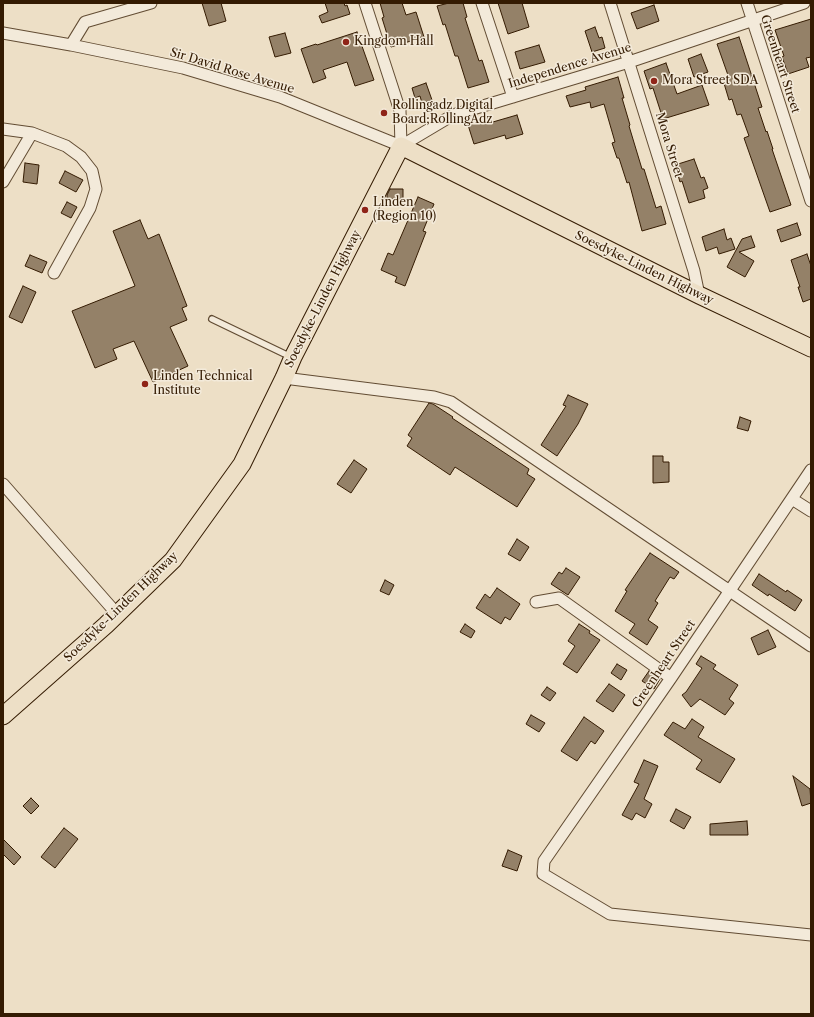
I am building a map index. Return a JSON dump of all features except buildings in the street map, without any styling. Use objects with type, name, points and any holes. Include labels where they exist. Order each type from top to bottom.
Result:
[{"type":"main road","name":"Soesdyke-Linden Highway","points":[[3,716],[117,614],[173,560],[242,464],[293,358],[401,146],[699,295],[811,348]]},
{"type":"street","points":[[71,45],[85,22],[151,3]]},
{"type":"street","points":[[364,3],[400,111],[401,146]]},
{"type":"street","points":[[482,3],[513,97]]},
{"type":"street","name":"Mora Street","points":[[610,3],[694,271],[699,295]]},
{"type":"street","name":"Greenheart Street","points":[[747,3],[811,201]]},
{"type":"street","name":"Independence Avenue","points":[[401,146],[453,115],[629,62],[804,3]]},
{"type":"street","name":"Sir David Rose Avenue","points":[[3,33],[71,45],[190,70],[280,97],[401,146]]},
{"type":"street","points":[[3,128],[32,133],[66,146],[81,157],[92,171],[96,189],[90,208],[54,272]]},
{"type":"street","points":[[3,182],[32,133]]},
{"type":"street","points":[[284,378],[434,397],[451,402],[811,646]]},
{"type":"street","name":"Greenheart Street","points":[[811,470],[544,861],[543,874],[610,914],[811,935]]},
{"type":"street","points":[[3,484],[117,614]]},
{"type":"street","points":[[792,499],[811,511]]},
{"type":"street","points":[[536,602],[559,598],[670,678]]},
{"type":"lane","points":[[212,319],[234,328],[293,358]]},
{"type":"place","name":"Kingdom Hall","points":[[346,42]]},
{"type":"place","name":"Mora Street SDA","points":[[654,81]]},
{"type":"place","name":"Rollingadz Digital Board;RollingAdz","points":[[384,113]]},
{"type":"place","name":"Linden (Region 10)","points":[[365,210]]},
{"type":"place","name":"Linden Technical Institute","points":[[145,384]]}]
